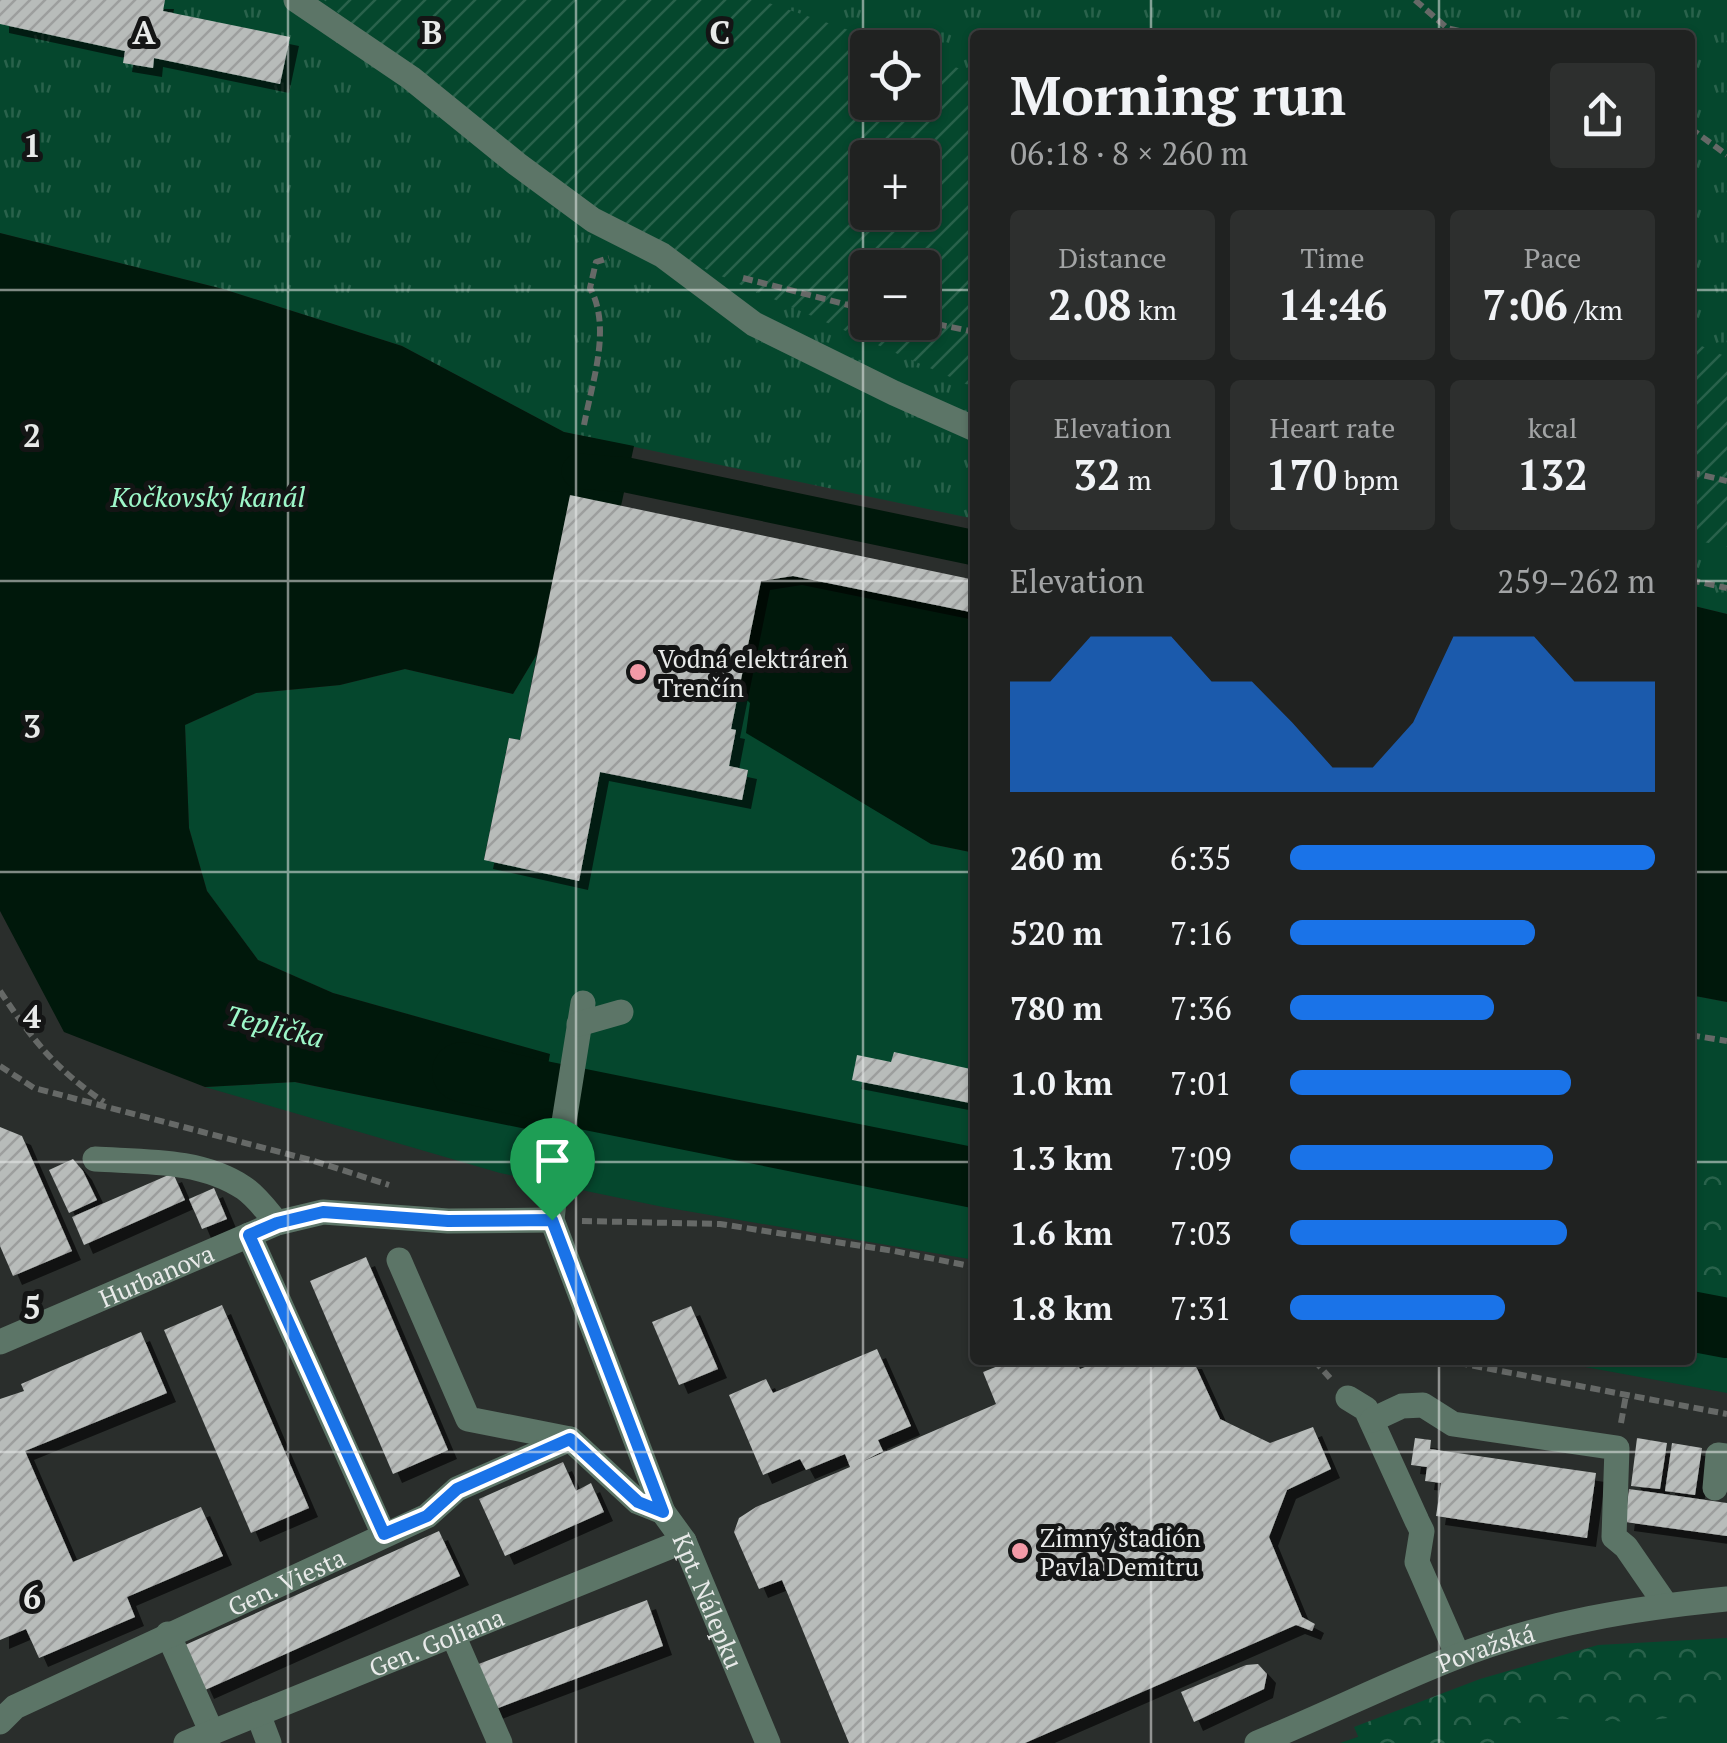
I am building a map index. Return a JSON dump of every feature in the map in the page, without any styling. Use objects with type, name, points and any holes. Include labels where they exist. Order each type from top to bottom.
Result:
[{"type":"street","points":[[296,0],[411,78],[516,164],[593,220],[662,255],[754,324],[970,428]]},
{"type":"street","name":"Kpt. Nálepku","points":[[621,1012],[579,1025],[552,1220],[663,1512],[684,1541],[768,1743]]},
{"type":"street","points":[[95,1159],[182,1164],[230,1180],[248,1190],[277,1223]]},
{"type":"street","name":"Hurbanova","points":[[0,1342],[277,1223],[323,1212],[448,1221],[552,1220]]},
{"type":"street","points":[[249,1235],[384,1534]]},
{"type":"street","points":[[400,1260],[468,1419],[570,1439],[638,1502],[663,1512]]},
{"type":"street","points":[[1348,1398],[1366,1409],[1422,1531],[1417,1562],[1458,1656]]},
{"type":"street","points":[[1372,1420],[1402,1406],[1423,1405],[1453,1424],[1616,1448],[1614,1537],[1626,1547],[1666,1605]]},
{"type":"street","name":"Gen. Viesta","points":[[0,1722],[16,1706],[427,1516],[457,1489],[570,1439]]},
{"type":"street","points":[[1715,1488],[1718,1456],[1727,1456]]},
{"type":"street","name":"Gen. Goliana","points":[[186,1743],[684,1541]]},
{"type":"street","name":"Považská","points":[[1258,1743],[1300,1735],[1458,1656],[1536,1632],[1666,1605],[1727,1599]]},
{"type":"street","points":[[168,1634],[212,1733]]},
{"type":"street","points":[[453,1635],[500,1743]]},
{"type":"street","points":[[258,1714],[270,1743]]},
{"type":"path","points":[[1415,0],[1447,28],[1455,30]]},
{"type":"path","points":[[1695,132],[1727,155]]},
{"type":"path","points":[[584,425],[601,331],[600,306],[590,288],[596,262],[620,255],[662,255]]},
{"type":"path","points":[[733,275],[850,305]]},
{"type":"path","points":[[940,325],[970,331]]},
{"type":"path","points":[[1695,473],[1727,481]]},
{"type":"path","points":[[1695,581],[1727,588]]},
{"type":"path","points":[[0,990],[52,1062],[109,1106]]},
{"type":"path","points":[[1695,1035],[1727,1041]]},
{"type":"path","points":[[0,1066],[34,1088],[314,1161],[401,1189]]},
{"type":"path","points":[[552,1220],[720,1224],[894,1250],[970,1266]]},
{"type":"path","points":[[1470,1365],[1727,1414]]},
{"type":"green space","points":[[0,0],[1727,0],[1727,614],[1695,606],[1695,30],[970,30],[970,518],[564,432],[402,346],[223,289],[0,233]]},
{"type":"green space","points":[[324,0],[760,0],[850,30],[850,120],[940,120],[940,62],[970,72],[970,386],[866,340],[940,340],[940,250],[850,250],[850,333],[583,215],[431,97]]},
{"type":"green space","points":[[1695,343],[1727,357],[1727,547],[1695,540]]},
{"type":"green space","points":[[537,654],[520,740],[509,738],[484,859],[579,881],[600,772],[742,800],[748,771],[729,766],[738,691],[931,844],[970,852],[970,1259],[663,1207],[500,1173],[205,1087],[294,1082],[536,1130],[549,1054],[333,993],[258,960],[207,891],[189,828],[185,725],[256,693],[340,685],[405,669],[513,694]]},
{"type":"green space","points":[[1695,996],[1727,1002],[1727,1393],[1574,1365],[1695,1365]]},
{"type":"green space","points":[[1695,1166],[1727,1172],[1727,1297],[1695,1291]]},
{"type":"green space","points":[[1727,1638],[1727,1711],[1634,1722],[1541,1718],[1502,1727],[1494,1743],[1361,1743],[1354,1727],[1480,1679],[1598,1645]]},
{"type":"green space","points":[[1727,1645],[1727,1743],[1340,1743],[1585,1660]]},
{"type":"water","name":"Kočkovský kanál","points":[[0,233],[223,289],[402,346],[564,432],[634,446],[621,506],[570,496],[537,654],[513,694],[405,669],[340,685],[256,693],[185,725],[189,828],[207,891],[258,960],[333,993],[550,1054],[536,1131],[295,1082],[205,1087],[64,1032],[0,911]]},
{"type":"water","points":[[793,576],[970,612],[970,852],[931,844],[746,733],[750,703],[738,691],[761,581]]},
{"type":"water","points":[[1695,606],[1727,614],[1727,1002],[1695,996]]},
{"type":"building","points":[[0,0],[165,0],[163,11],[290,37],[280,84],[154,58],[153,68],[123,63],[125,51],[0,24]]},
{"type":"building","name":"Vodná elektráreň Trenčín","points":[[570,495],[970,579],[970,612],[793,576],[761,581],[731,729],[736,730],[729,766],[748,770],[742,800],[600,772],[579,881],[484,860],[509,738],[520,740]]},
{"type":"building","points":[[894,1052],[970,1069],[970,1103],[852,1080],[857,1055],[891,1062]]},
{"type":"building","points":[[0,1127],[22,1136],[72,1251],[13,1276],[0,1246]]},
{"type":"building","points":[[73,1159],[97,1200],[69,1213],[49,1170]]},
{"type":"building","points":[[173,1173],[185,1200],[84,1245],[72,1217]]},
{"type":"building","points":[[214,1188],[227,1219],[202,1229],[189,1199]]},
{"type":"building","points":[[366,1257],[448,1450],[393,1474],[310,1281]]},
{"type":"building","points":[[222,1305],[309,1508],[251,1533],[164,1330]]},
{"type":"building","points":[[691,1306],[718,1369],[679,1385],[652,1322]]},
{"type":"building","points":[[141,1332],[167,1393],[25,1451],[73,1562],[201,1507],[223,1556],[127,1597],[135,1617],[39,1658],[26,1629],[0,1640],[0,1399],[24,1391],[21,1384]]},
{"type":"building","name":"Zimný štadión Pavla Demitru","points":[[877,1349],[911,1426],[878,1440],[883,1451],[864,1461],[996,1404],[983,1372],[1000,1365],[1078,1365],[1080,1369],[1090,1365],[1195,1365],[1220,1419],[1270,1443],[1313,1427],[1331,1469],[1287,1490],[1269,1537],[1302,1617],[1315,1624],[1312,1631],[1296,1625],[1025,1743],[849,1743],[782,1580],[759,1589],[734,1532],[739,1518],[756,1507],[850,1467],[845,1454],[806,1470],[800,1459],[763,1475],[729,1395],[766,1379],[773,1393]]},
{"type":"building","points":[[1415,1438],[1431,1440],[1430,1449],[1596,1473],[1587,1538],[1436,1516],[1441,1483],[1425,1481],[1427,1467],[1411,1465]]},
{"type":"building","points":[[1637,1438],[1667,1443],[1660,1489],[1631,1486]]},
{"type":"building","points":[[1672,1443],[1702,1448],[1695,1495],[1665,1491]]},
{"type":"building","points":[[563,1462],[576,1491],[591,1483],[604,1512],[505,1556],[479,1499]]},
{"type":"building","points":[[1629,1489],[1727,1503],[1727,1536],[1625,1522]]},
{"type":"building","points":[[439,1531],[460,1576],[205,1690],[185,1645]]},
{"type":"building","points":[[647,1600],[663,1646],[493,1710],[476,1665]]},
{"type":"building","points":[[1258,1664],[1267,1674],[1264,1689],[1194,1722],[1181,1692],[1246,1665]]},
{"type":"waterway","name":"Kočkovský kanál","points":[[579,471],[627,475],[970,547]]},
{"type":"waterway","name":"Teplička","points":[[462,1072],[970,1177]]},
{"type":"waterway","name":"Teplička","points":[[1695,1322],[1727,1328]]},
{"type":"place","name":"Vodná elektráreň Trenčín","points":[[638,672]]},
{"type":"place","name":"Zimný štadión Pavla Demitru","points":[[1020,1551]]},
{"type":"route","points":[[323,1212],[448,1221],[552,1220],[663,1512],[638,1502],[570,1439],[457,1489],[427,1516],[384,1534],[249,1235],[277,1223],[323,1212]]}]
